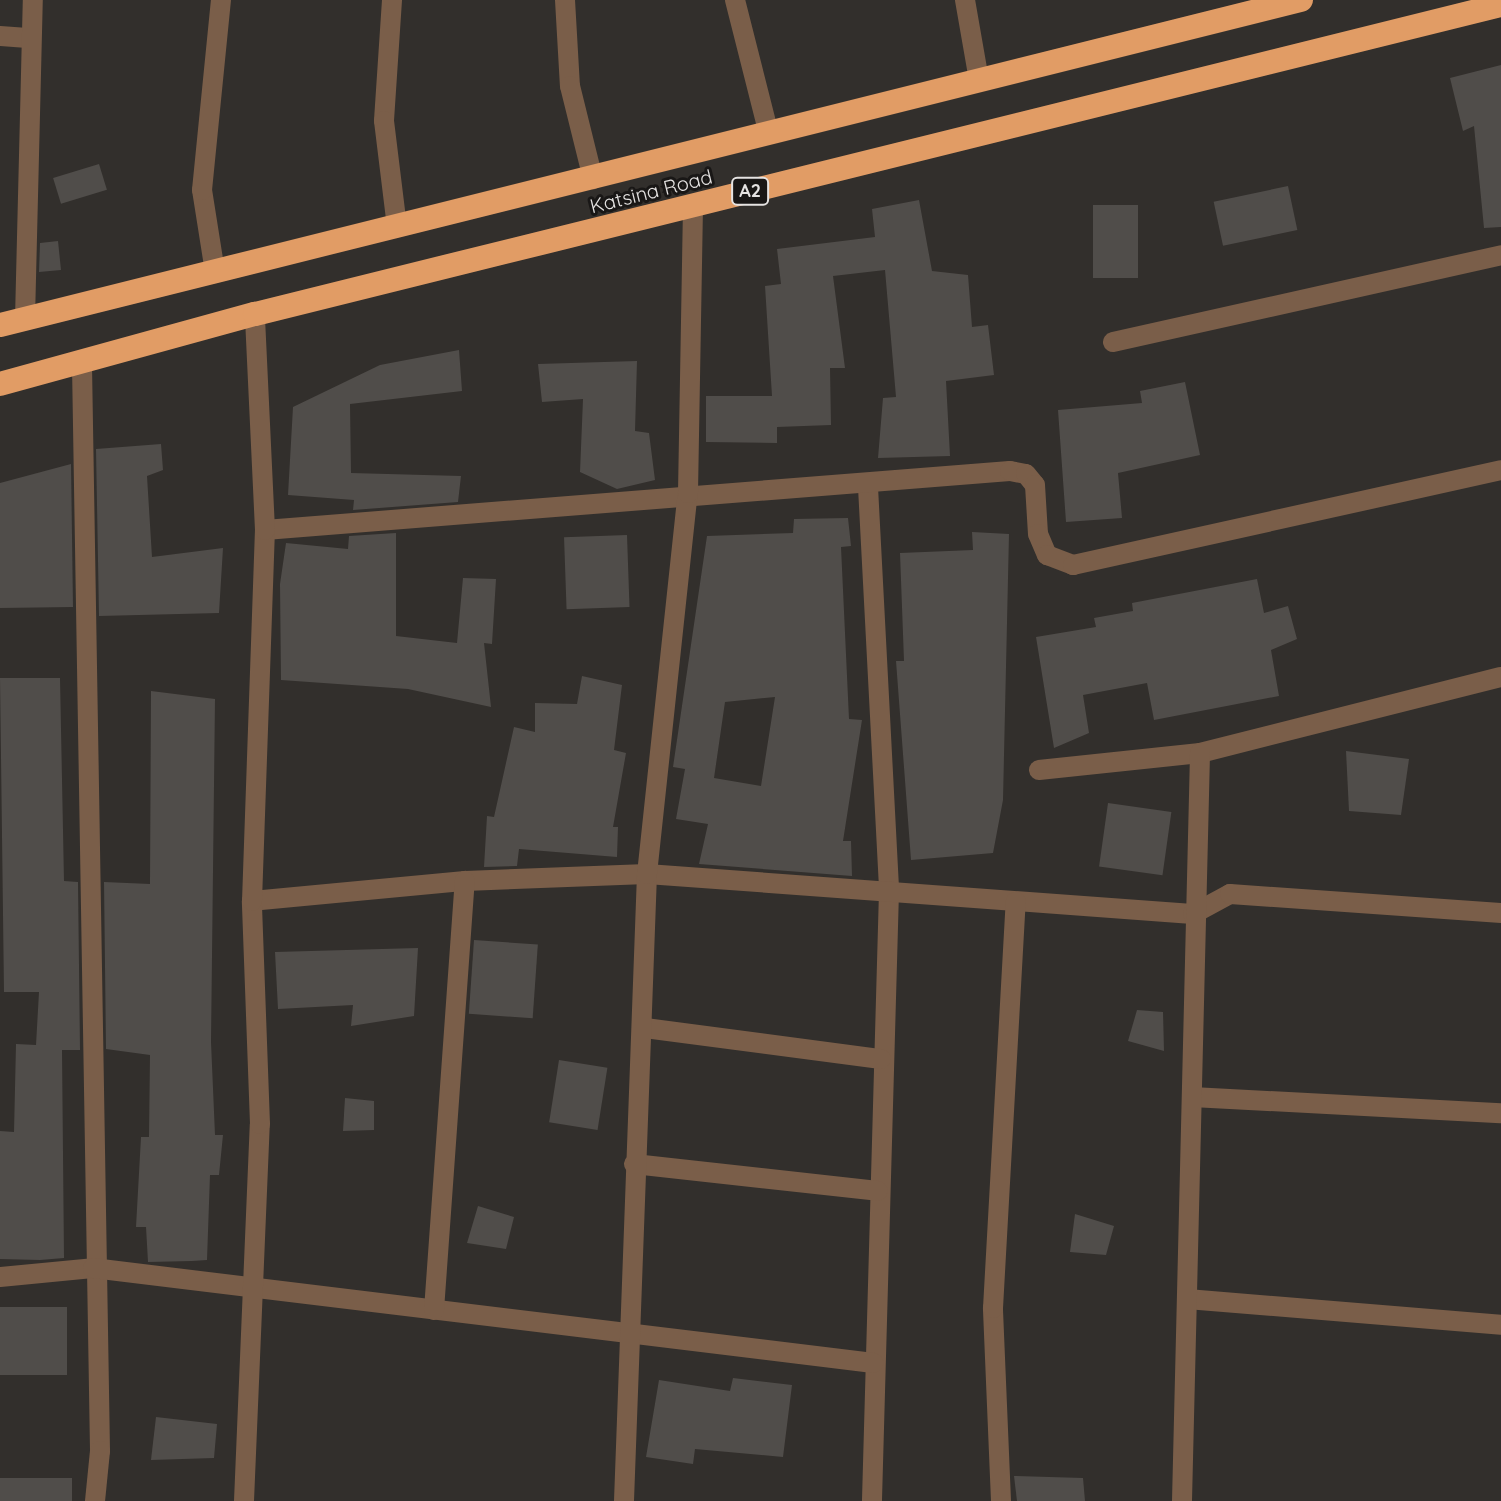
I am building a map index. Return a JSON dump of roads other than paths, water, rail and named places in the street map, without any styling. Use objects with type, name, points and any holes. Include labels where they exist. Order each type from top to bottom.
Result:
[{"type":"highway","name":"Katsina Road","points":[[0,325],[1301,0]]},
{"type":"highway","name":"Katsina Road","points":[[0,384],[82,365],[255,314],[1501,5]]},
{"type":"street","points":[[25,319],[33,0]]},
{"type":"street","points":[[215,272],[202,190],[221,0]]},
{"type":"street","points":[[392,0],[384,121],[397,227]]},
{"type":"street","points":[[565,0],[570,86],[593,179]]},
{"type":"street","points":[[735,0],[769,134]]},
{"type":"street","points":[[965,0],[979,80]]},
{"type":"street","points":[[0,36],[31,38]]},
{"type":"street","points":[[624,1501],[634,1164],[645,1028],[647,874],[688,493],[693,205]]},
{"type":"street","points":[[1113,342],[1501,255]]},
{"type":"street","points":[[244,1501],[260,1124],[252,901],[265,530],[255,314]]},
{"type":"street","points":[[82,365],[93,1268],[100,1451],[95,1501]]},
{"type":"street","points":[[265,530],[688,493],[868,487],[1026,474],[1035,485],[1038,534],[1047,555],[1073,565],[1501,470]]},
{"type":"street","points":[[868,487],[889,891],[881,1059],[872,1501]]},
{"type":"street","points":[[1039,770],[1200,753],[1501,677]]},
{"type":"street","points":[[1182,1501],[1192,1097],[1193,914],[1200,753]]},
{"type":"street","points":[[252,901],[465,881],[647,874],[1193,914],[1230,894],[1501,913]]},
{"type":"street","points":[[434,1310],[465,881]]},
{"type":"street","points":[[1001,1501],[993,1308],[1016,902]]},
{"type":"street","points":[[645,1028],[881,1059]]},
{"type":"street","points":[[1192,1097],[1501,1113]]},
{"type":"street","points":[[634,1164],[878,1191]]},
{"type":"street","points":[[0,1277],[93,1268],[873,1363]]},
{"type":"street","points":[[1187,1299],[1501,1325]]}]
